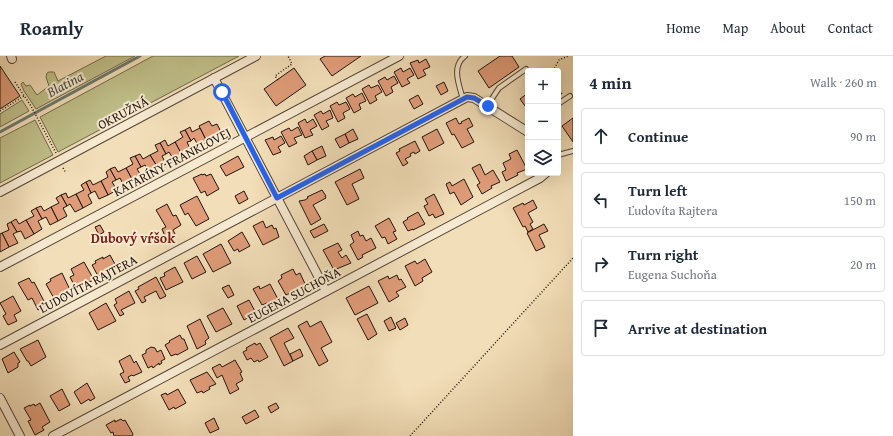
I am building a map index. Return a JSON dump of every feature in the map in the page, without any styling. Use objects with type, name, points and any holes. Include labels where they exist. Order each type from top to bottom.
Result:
[{"type":"street","name":"OKRUŽNÁ","points":[[0,192],[256,56]]},
{"type":"street","name":"KATARÍNY FRANKLOVEJ","points":[[0,267],[399,56]]},
{"type":"street","points":[[214,78],[326,291]]},
{"type":"street","points":[[463,99],[467,97],[474,98],[525,130]]},
{"type":"street","name":"ĽUDOVÍTA RAJTERA","points":[[0,345],[463,99]]},
{"type":"street","name":"EUGENA SUCHOŇA","points":[[53,436],[542,176]]},
{"type":"street","points":[[0,398],[20,436]]},
{"type":"lane","points":[[463,99],[457,81],[457,73],[458,62],[465,56]]},
{"type":"lane","points":[[488,106],[499,88],[525,70]]},
{"type":"lane","points":[[561,102],[570,96]]},
{"type":"lane","points":[[561,154],[573,151]]},
{"type":"path","points":[[278,80],[275,76],[292,64],[288,56]]},
{"type":"path","points":[[555,68],[559,60],[568,56]]},
{"type":"path","points":[[15,82],[56,153]]},
{"type":"path","points":[[0,111],[24,96]]},
{"type":"path","points":[[63,168],[66,173]]},
{"type":"path","points":[[410,436],[573,258]]},
{"type":"green space","points":[[106,56],[135,56],[36,109],[21,84],[23,82],[26,86],[30,85],[37,95],[49,86],[46,77],[47,73],[54,72],[58,81]]},
{"type":"green space","points":[[153,56],[239,56],[58,152],[40,117]]},
{"type":"green space","points":[[22,100],[29,111],[0,127],[0,114]]},
{"type":"green space","points":[[35,120],[53,155],[0,183],[0,138]]},
{"type":"building","points":[[325,56],[361,56],[332,76],[320,59]]},
{"type":"building","points":[[500,56],[512,56],[519,67],[489,88],[478,71]]},
{"type":"building","points":[[426,59],[430,67],[423,70],[426,75],[418,79],[410,63],[418,60],[419,63]]},
{"type":"building","points":[[0,66],[20,96],[0,109]]},
{"type":"building","points":[[294,68],[306,85],[276,106],[264,89]]},
{"type":"building","points":[[401,68],[403,72],[410,68],[414,75],[407,79],[410,83],[402,87],[394,72]]},
{"type":"building","points":[[394,76],[398,83],[391,87],[393,92],[386,96],[378,81],[385,77],[387,80]]},
{"type":"building","points":[[444,82],[448,91],[441,95],[436,86]]},
{"type":"building","points":[[369,85],[371,88],[378,85],[382,92],[375,96],[377,100],[370,104],[362,89]]},
{"type":"building","points":[[362,93],[366,101],[359,104],[361,109],[354,113],[346,98],[353,94],[355,97]]},
{"type":"building","points":[[418,95],[423,104],[414,109],[409,100]]},
{"type":"building","points":[[525,95],[525,106],[520,99]]},
{"type":"building","points":[[337,102],[339,105],[346,102],[350,109],[343,113],[345,118],[338,122],[330,106]]},
{"type":"building","points":[[330,110],[333,118],[326,121],[329,126],[322,130],[314,115],[321,111],[323,114]]},
{"type":"building","points":[[456,118],[459,124],[469,118],[473,126],[467,129],[474,142],[462,148],[454,134],[452,135],[446,123]]},
{"type":"building","points":[[573,118],[573,142],[562,126]]},
{"type":"building","points":[[305,119],[307,123],[313,119],[317,126],[310,130],[313,135],[305,138],[298,123]]},
{"type":"building","points":[[209,121],[212,126],[217,124],[221,132],[216,134],[218,137],[207,142],[199,126]]},
{"type":"building","points":[[190,127],[192,132],[200,128],[207,142],[199,147],[194,138],[191,141],[185,130]]},
{"type":"building","points":[[298,127],[302,135],[294,138],[297,143],[289,147],[281,132],[289,128],[291,131]]},
{"type":"building","points":[[353,129],[358,139],[349,143],[345,134]]},
{"type":"building","points":[[437,129],[444,143],[429,151],[422,137]]},
{"type":"building","points":[[185,130],[191,141],[187,142],[191,151],[182,155],[175,142],[183,137],[180,132]]},
{"type":"building","points":[[345,134],[349,143],[340,148],[335,139]]},
{"type":"building","points":[[281,136],[285,143],[278,147],[281,152],[273,155],[265,140],[273,137],[274,140]]},
{"type":"building","points":[[165,140],[168,146],[175,142],[182,155],[174,160],[169,152],[166,154],[160,143]]},
{"type":"building","points":[[415,141],[420,151],[415,154],[414,152],[410,154],[411,156],[405,159],[408,163],[403,166],[396,153],[400,151],[399,149]]},
{"type":"building","points":[[160,143],[166,154],[162,156],[166,164],[158,168],[150,155],[158,151],[155,145]]},
{"type":"building","points":[[322,146],[326,156],[317,160],[312,151]]},
{"type":"building","points":[[517,150],[525,165],[525,170],[517,173],[518,175],[506,181],[502,172],[506,170],[503,163],[511,159],[509,154]]},
{"type":"building","points":[[312,151],[317,160],[308,165],[304,156]]},
{"type":"building","points":[[140,154],[143,159],[150,155],[158,168],[149,173],[145,165],[141,167],[135,156]]},
{"type":"building","points":[[135,156],[141,167],[137,169],[142,177],[133,181],[126,168],[133,164],[130,158]]},
{"type":"building","points":[[238,156],[244,167],[226,176],[220,166]]},
{"type":"building","points":[[480,164],[485,175],[493,170],[500,182],[491,186],[492,188],[482,194],[477,185],[480,183],[472,168]]},
{"type":"building","points":[[115,167],[118,172],[126,168],[133,181],[124,186],[120,178],[116,180],[110,169]]},
{"type":"building","points":[[110,169],[116,180],[112,182],[117,190],[108,195],[101,181],[108,177],[106,172]]},
{"type":"building","points":[[360,169],[364,178],[352,184],[359,199],[347,205],[335,182]]},
{"type":"building","points":[[205,174],[206,176],[211,174],[219,189],[207,196],[205,191],[201,193],[193,178]]},
{"type":"building","points":[[464,179],[473,197],[461,205],[454,192],[450,194],[446,184],[450,182],[452,186]]},
{"type":"building","points":[[90,180],[93,185],[101,181],[108,195],[99,199],[95,191],[91,193],[86,182]]},
{"type":"building","points":[[86,182],[91,193],[88,195],[92,203],[83,208],[76,194],[84,190],[81,185]]},
{"type":"building","points":[[322,190],[326,198],[313,205],[321,219],[311,225],[299,201],[305,200],[308,198],[307,197]]},
{"type":"building","points":[[244,191],[248,199],[239,204],[235,196]]},
{"type":"building","points":[[66,193],[68,198],[76,194],[83,208],[75,212],[70,204],[67,206],[61,195]]},
{"type":"building","points":[[434,194],[444,214],[435,218],[433,214],[429,216],[424,206],[428,204],[425,199]]},
{"type":"building","points":[[61,195],[67,206],[63,208],[67,216],[58,221],[51,207],[59,203],[56,198]]},
{"type":"building","points":[[197,196],[209,219],[196,226],[188,213],[185,215],[180,205]]},
{"type":"building","points":[[533,200],[537,208],[528,213],[533,222],[530,224],[533,229],[528,232],[525,226],[523,227],[513,208],[523,203],[524,205]]},
{"type":"building","points":[[167,204],[173,216],[176,215],[181,225],[173,230],[176,236],[167,241],[162,229],[166,227],[156,210]]},
{"type":"building","points":[[41,206],[44,211],[51,207],[58,221],[50,225],[46,217],[42,219],[36,208]]},
{"type":"building","points":[[36,208],[42,219],[38,221],[42,229],[34,234],[26,220],[34,216],[31,211]]},
{"type":"building","points":[[418,212],[425,224],[408,231],[403,222]]},
{"type":"building","points":[[389,218],[396,231],[393,232],[397,239],[388,244],[385,237],[382,238],[375,226]]},
{"type":"building","points":[[16,219],[19,224],[26,220],[34,234],[25,239],[21,231],[17,232],[11,222]]},
{"type":"building","points":[[263,221],[266,228],[272,225],[274,229],[276,228],[279,237],[263,245],[253,226]]},
{"type":"building","points":[[11,222],[17,232],[13,234],[18,243],[9,247],[2,233],[9,230],[7,224]]},
{"type":"building","points":[[324,224],[328,231],[314,238],[310,231]]},
{"type":"building","points":[[544,224],[548,231],[539,235],[545,247],[536,251],[527,233]]},
{"type":"building","points":[[100,225],[104,232],[99,235],[95,227]]},
{"type":"building","points":[[358,231],[360,236],[363,235],[366,241],[371,238],[376,248],[362,255],[363,257],[358,260],[350,245],[354,242],[351,235]]},
{"type":"building","points":[[242,232],[250,246],[239,252],[238,249],[234,251],[228,241]]},
{"type":"building","points":[[2,233],[9,247],[0,252],[0,234]]},
{"type":"building","points":[[338,243],[342,250],[338,252],[342,258],[346,255],[351,263],[334,270],[323,250]]},
{"type":"building","points":[[221,244],[231,263],[213,272],[203,254]]},
{"type":"building","points":[[110,255],[116,266],[109,270],[110,271],[98,276],[92,265],[96,263],[95,261]]},
{"type":"building","points":[[197,256],[206,272],[192,279],[184,263]]},
{"type":"building","points":[[425,259],[432,272],[422,278],[423,281],[415,286],[405,266],[415,261],[417,264]]},
{"type":"building","points":[[84,262],[94,280],[89,282],[90,285],[82,289],[80,287],[76,289],[70,277],[74,275],[71,269]]},
{"type":"building","points":[[175,267],[183,282],[166,290],[160,278],[165,276],[164,273]]},
{"type":"building","points":[[293,269],[296,275],[300,273],[306,286],[286,295],[278,281],[282,278],[281,275]]},
{"type":"building","points":[[62,273],[71,292],[56,302],[46,284],[51,281],[50,279]]},
{"type":"building","points":[[397,275],[399,280],[401,279],[406,287],[396,292],[399,296],[389,302],[378,281],[388,276],[389,279]]},
{"type":"building","points":[[156,277],[166,296],[160,299],[156,291],[144,297],[146,301],[142,303],[135,291],[139,289],[138,287]]},
{"type":"building","points":[[29,278],[32,283],[34,282],[46,305],[38,310],[32,298],[28,300],[18,283]]},
{"type":"building","points":[[270,284],[279,301],[269,307],[267,303],[262,305],[253,289],[259,286],[260,289]]},
{"type":"building","points":[[229,285],[234,295],[228,298],[222,288]]},
{"type":"building","points":[[369,286],[378,303],[355,315],[346,298]]},
{"type":"building","points":[[129,291],[135,303],[121,310],[124,314],[120,316],[114,305],[117,303],[115,299]]},
{"type":"building","points":[[13,296],[21,311],[14,315],[17,321],[8,325],[3,316],[6,314],[0,303]]},
{"type":"building","points":[[249,300],[256,313],[244,320],[237,306]]},
{"type":"building","points":[[106,303],[116,321],[98,330],[89,313]]},
{"type":"building","points":[[223,308],[232,324],[216,332],[207,316]]},
{"type":"building","points":[[367,314],[377,334],[368,340],[357,319]]},
{"type":"building","points":[[391,317],[396,328],[389,331],[384,321]]},
{"type":"building","points":[[405,318],[408,325],[400,330],[396,323]]},
{"type":"building","points":[[200,319],[209,338],[205,341],[206,344],[197,349],[187,326]]},
{"type":"building","points":[[307,321],[310,327],[321,321],[332,342],[321,348],[328,361],[319,366],[298,326]]},
{"type":"building","points":[[288,328],[294,338],[284,343],[293,361],[284,366],[270,338]]},
{"type":"building","points":[[180,335],[182,339],[184,339],[188,349],[177,355],[171,356],[165,345]]},
{"type":"building","points":[[38,340],[46,357],[31,366],[20,349]]},
{"type":"building","points":[[255,343],[256,345],[260,343],[268,357],[259,362],[258,360],[254,362],[251,358],[247,360],[243,352],[247,350],[246,348]]},
{"type":"building","points":[[151,347],[155,348],[157,352],[161,350],[165,359],[161,361],[162,363],[159,365],[159,363],[153,368],[152,366],[148,368],[142,355]]},
{"type":"building","points":[[300,349],[303,356],[293,361],[290,354]]},
{"type":"building","points":[[14,352],[20,362],[18,363],[18,367],[8,373],[2,359]]},
{"type":"building","points":[[130,355],[134,363],[136,361],[142,372],[128,377],[130,381],[125,383],[120,374],[124,372],[119,361]]},
{"type":"building","points":[[235,360],[242,372],[240,373],[243,380],[236,384],[239,389],[230,394],[222,375],[217,378],[212,368],[220,364],[222,367]]},
{"type":"building","points":[[207,372],[216,384],[209,387],[210,389],[203,393],[202,391],[197,393],[190,380]]},
{"type":"building","points":[[87,383],[95,398],[90,401],[89,399],[81,404],[74,392]]},
{"type":"building","points":[[62,389],[70,405],[59,411],[50,396]]},
{"type":"building","points":[[178,389],[186,403],[175,409],[174,407],[169,410],[161,395],[166,393],[167,395]]},
{"type":"building","points":[[40,403],[50,422],[42,427],[44,430],[35,435],[28,421],[31,420],[24,408],[34,404],[35,406]]},
{"type":"building","points":[[276,403],[279,408],[271,413],[268,407]]},
{"type":"building","points":[[255,410],[259,417],[246,424],[242,417]]},
{"type":"building","points":[[214,418],[219,429],[210,433],[205,423]]},
{"type":"building","points":[[121,419],[123,421],[125,420],[133,434],[132,436],[114,436],[113,432],[111,433],[106,425],[115,420],[115,422]]},
{"type":"waterway","name":"Blatina","points":[[0,132],[140,56]]},
{"type":"district","name":"Dubový vŕšok","points":[[133,238]]},
{"type":"route","points":[[222,92],[277,198],[467,97],[474,98],[488,106]]}]
